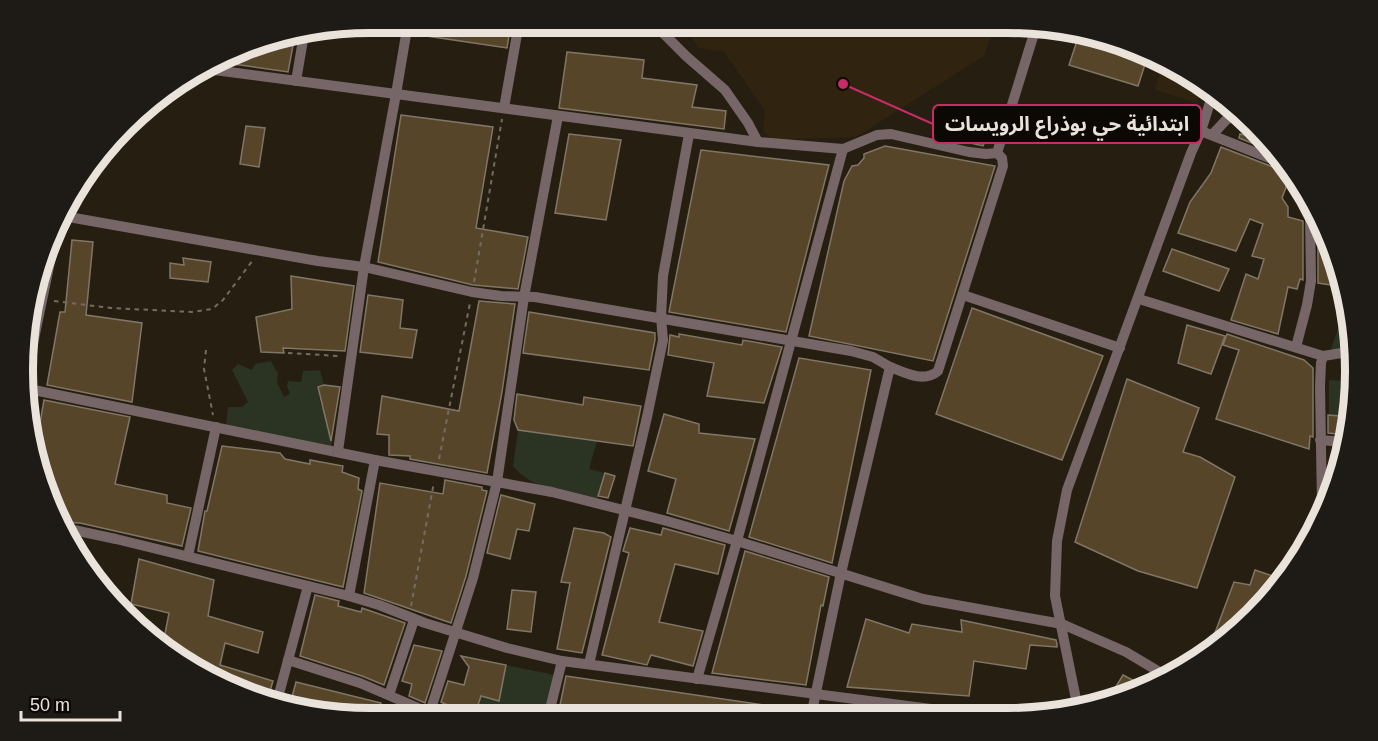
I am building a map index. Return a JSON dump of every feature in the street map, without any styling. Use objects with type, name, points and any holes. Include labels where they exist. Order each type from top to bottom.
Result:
[{"type":"street","points":[[338,451],[364,267],[406,33]]},
{"type":"street","points":[[504,108],[517,33]]},
{"type":"street","points":[[663,33],[725,90],[758,142]]},
{"type":"street","points":[[996,153],[1034,34]]},
{"type":"street","points":[[296,81],[303,40]]},
{"type":"street","points":[[70,217],[364,267],[472,292],[524,297],[661,317],[790,340],[870,356],[890,367],[919,377],[931,376],[938,371],[1003,166],[1002,158],[996,153],[969,152],[891,134],[878,135],[843,149],[758,142],[217,70]]},
{"type":"street","points":[[1077,701],[1055,597],[1057,541],[1067,490],[1210,101]]},
{"type":"street","points":[[431,708],[473,578],[497,482],[524,297],[558,116]]},
{"type":"street","points":[[1212,135],[1231,118]]},
{"type":"street","points":[[1201,131],[1269,158]]},
{"type":"street","points":[[589,664],[663,340],[661,317],[663,276],[689,134]]},
{"type":"street","points":[[697,679],[737,541],[843,149]]},
{"type":"street","points":[[1296,347],[1308,305],[1311,281],[1310,221]]},
{"type":"street","points":[[35,333],[47,276]]},
{"type":"street","points":[[963,295],[1120,348]]},
{"type":"street","points":[[1139,299],[1323,356],[1344,353]]},
{"type":"street","points":[[1322,493],[1320,386],[1323,356]]},
{"type":"street","points":[[813,708],[841,573],[890,367]]},
{"type":"street","points":[[34,391],[436,472],[552,492],[625,510],[737,541],[923,599],[1062,624],[1126,652],[1159,672]]},
{"type":"street","points":[[188,556],[216,427]]},
{"type":"street","points":[[1320,440],[1338,441]]},
{"type":"street","points":[[349,596],[375,460]]},
{"type":"street","points":[[73,530],[379,604],[411,619],[562,661],[920,708]]},
{"type":"street","points":[[279,695],[308,586]]},
{"type":"street","points":[[389,695],[411,619]]},
{"type":"street","points":[[288,660],[331,672],[415,708]]},
{"type":"street","points":[[550,708],[562,661]]},
{"type":"path","points":[[411,619],[504,108]]},
{"type":"path","points":[[42,300],[192,312],[212,309],[223,300],[259,250]]},
{"type":"path","points":[[206,350],[204,369],[216,427]]},
{"type":"path","points":[[288,352],[352,357]]},
{"type":"shaded area","points":[[683,33],[992,33],[984,56],[856,137],[771,140],[763,129],[765,111],[724,52],[699,48],[689,34],[685,36]]},
{"type":"shaded area","points":[[1161,70],[1200,94],[1197,103],[1155,90]]},
{"type":"green space","points":[[1341,320],[1344,352],[1331,349]]},
{"type":"green space","points":[[271,361],[278,374],[277,382],[284,397],[290,394],[288,381],[301,382],[303,371],[320,370],[324,385],[318,387],[319,397],[331,426],[331,447],[226,427],[228,407],[242,407],[248,402],[232,370],[238,364],[252,370],[255,364]]},
{"type":"green space","points":[[1345,362],[1345,370],[1342,416],[1329,415],[1329,380],[1342,381],[1342,363]]},
{"type":"green space","points":[[518,430],[597,441],[589,469],[605,473],[597,501],[552,490],[521,474],[513,466]]},
{"type":"green space","points":[[506,665],[555,675],[547,708],[477,708],[481,696],[499,701]]},
{"type":"green space","points":[[442,702],[455,708],[440,708]]},
{"type":"building","points":[[420,33],[509,33],[507,48],[420,35]]},
{"type":"building","points":[[1077,40],[1116,51],[1145,63],[1138,86],[1069,65]]},
{"type":"building","points":[[294,42],[288,72],[231,64],[262,51]]},
{"type":"building","points":[[567,52],[644,60],[642,78],[697,85],[692,107],[726,111],[724,129],[559,108]]},
{"type":"building","points":[[952,105],[994,121],[983,146],[940,136]]},
{"type":"building","points":[[401,115],[493,127],[476,228],[528,237],[518,289],[473,285],[378,262]]},
{"type":"building","points":[[246,126],[265,128],[259,167],[240,164]]},
{"type":"building","points":[[569,134],[621,140],[606,220],[555,213]]},
{"type":"building","points":[[1240,134],[1250,136],[1259,146],[1239,138]]},
{"type":"building","points":[[885,146],[995,166],[933,361],[809,336],[844,181],[852,166],[858,165],[864,158],[864,154]]},
{"type":"building","points":[[1221,147],[1278,169],[1288,183],[1282,198],[1288,207],[1288,217],[1303,221],[1303,280],[1300,279],[1297,289],[1288,287],[1278,334],[1231,320],[1246,274],[1258,279],[1264,259],[1252,256],[1263,224],[1250,219],[1236,251],[1178,233],[1190,202],[1211,173]]},
{"type":"building","points":[[701,150],[829,165],[786,332],[669,312]]},
{"type":"building","points":[[1318,239],[1334,285],[1318,283]]},
{"type":"building","points":[[72,240],[93,242],[86,315],[142,323],[132,402],[47,385],[60,312],[65,312]]},
{"type":"building","points":[[1172,249],[1229,269],[1219,291],[1163,271]]},
{"type":"building","points":[[183,258],[211,262],[208,282],[170,278],[170,263],[184,265]]},
{"type":"building","points":[[291,276],[354,286],[345,351],[283,348],[284,353],[261,352],[256,317],[292,309]]},
{"type":"building","points":[[368,295],[403,300],[400,328],[417,330],[412,358],[360,352]]},
{"type":"building","points":[[479,301],[515,304],[487,473],[410,459],[410,456],[389,455],[389,435],[377,434],[382,396],[459,411]]},
{"type":"building","points":[[972,308],[1103,356],[1062,460],[936,414]]},
{"type":"building","points":[[529,312],[655,333],[649,370],[523,353]]},
{"type":"building","points":[[1187,325],[1225,336],[1211,374],[1178,363]]},
{"type":"building","points":[[679,334],[742,345],[743,340],[782,347],[764,403],[707,396],[714,363],[668,355],[670,335],[679,337]]},
{"type":"building","points":[[1227,334],[1304,360],[1313,368],[1313,437],[1310,436],[1309,449],[1216,419],[1239,350],[1223,345]]},
{"type":"building","points":[[799,358],[871,370],[832,563],[749,537]]},
{"type":"building","points":[[1127,379],[1199,408],[1183,452],[1200,457],[1235,477],[1197,588],[1138,571],[1075,542]]},
{"type":"building","points":[[324,385],[340,387],[331,441],[318,387]]},
{"type":"building","points":[[517,394],[583,405],[584,397],[641,406],[633,446],[518,430],[514,420]]},
{"type":"building","points":[[44,400],[130,417],[115,484],[167,495],[167,503],[191,508],[182,546],[69,522],[51,479],[38,432]]},
{"type":"building","points":[[664,414],[699,424],[699,433],[755,439],[729,531],[667,513],[676,479],[648,471]]},
{"type":"building","points":[[1328,415],[1342,416],[1339,434],[1328,433]]},
{"type":"building","points":[[222,446],[280,453],[285,459],[310,464],[310,460],[343,466],[342,472],[359,478],[358,489],[362,491],[343,587],[198,551],[205,511],[207,511]]},
{"type":"building","points":[[605,473],[615,476],[608,498],[598,496]]},
{"type":"building","points":[[445,480],[482,487],[482,490],[487,491],[466,576],[451,623],[364,593],[380,483],[443,494]]},
{"type":"building","points":[[501,495],[535,504],[529,531],[517,529],[510,559],[487,553]]},
{"type":"building","points":[[574,528],[604,533],[611,537],[582,653],[557,649],[570,583],[561,582]]},
{"type":"building","points":[[630,528],[661,535],[663,528],[725,545],[718,574],[675,564],[659,622],[703,631],[693,666],[651,655],[647,665],[602,655],[629,553],[623,551]]},
{"type":"building","points":[[745,551],[829,577],[823,606],[821,605],[806,685],[712,673]]},
{"type":"building","points":[[139,559],[214,580],[208,616],[263,632],[258,653],[225,643],[220,665],[273,681],[270,692],[221,673],[165,638],[169,613],[131,604]]},
{"type":"building","points":[[1255,570],[1275,577],[1246,609],[1213,638],[1234,582],[1250,585]]},
{"type":"building","points":[[512,590],[536,592],[531,632],[507,629]]},
{"type":"building","points":[[315,595],[339,601],[338,606],[361,612],[362,608],[405,623],[384,685],[300,656]]},
{"type":"building","points":[[866,619],[909,633],[912,624],[962,632],[961,620],[1056,640],[1057,647],[1030,645],[1026,669],[974,661],[969,696],[847,687]]},
{"type":"building","points":[[414,645],[442,651],[425,703],[409,696],[412,684],[402,681]]},
{"type":"building","points":[[461,656],[506,665],[499,701],[481,696],[477,708],[454,708],[441,702],[448,681],[464,685],[469,667]]},
{"type":"building","points":[[1123,675],[1137,682],[1116,690],[1113,691]]},
{"type":"building","points":[[566,676],[784,708],[559,708]]},
{"type":"building","points":[[296,682],[381,703],[379,708],[348,707],[292,698]]},
{"type":"place","name":"ابتدائية حي بوذراع الرويسات","points":[[843,84]]}]
